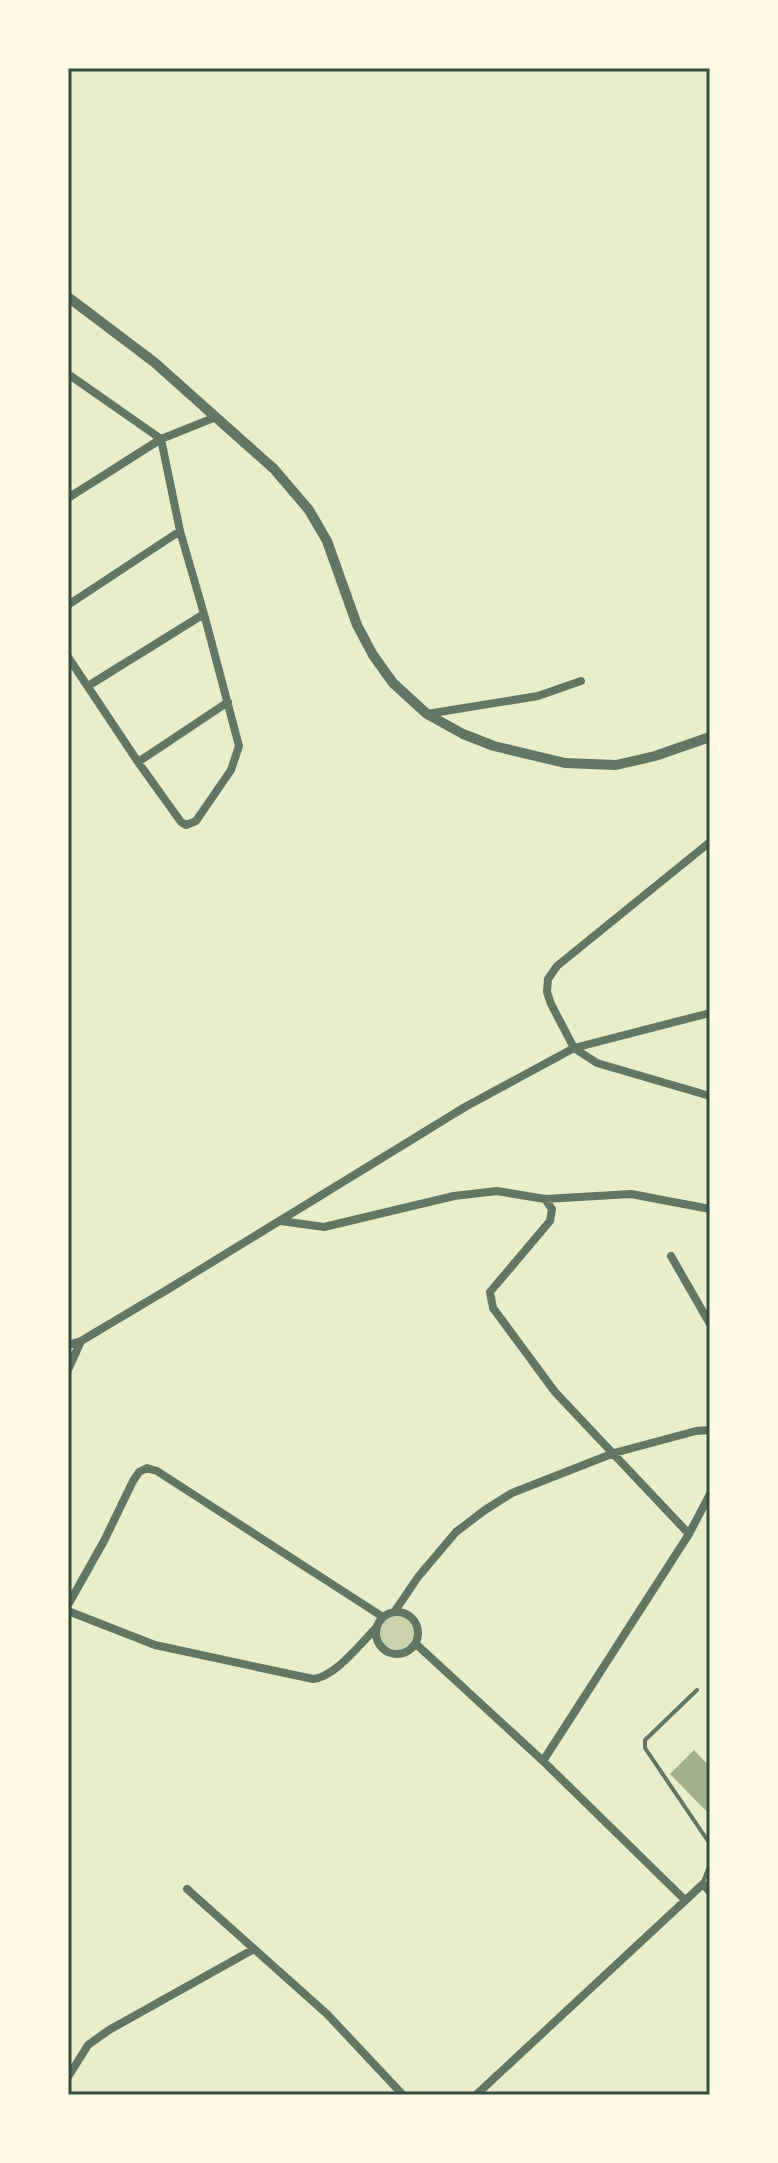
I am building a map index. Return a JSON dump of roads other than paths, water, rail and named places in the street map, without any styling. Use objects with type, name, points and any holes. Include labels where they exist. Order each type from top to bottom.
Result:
[{"type":"street","points":[[68,297],[154,362],[274,469],[309,510],[327,541],[357,625],[373,655],[393,683],[427,714],[463,734],[494,746],[565,763],[616,765],[655,756],[710,737]]},
{"type":"street","points":[[68,657],[181,822],[186,825],[196,821],[231,770],[239,746],[180,531],[161,439],[71,380]]},
{"type":"street","points":[[68,498],[161,439],[216,417]]},
{"type":"street","points":[[68,605],[180,531]]},
{"type":"street","points":[[88,686],[204,614]]},
{"type":"street","points":[[427,714],[538,696],[581,681]]},
{"type":"street","points":[[138,762],[228,702]]},
{"type":"street","points":[[710,842],[557,966],[548,979],[547,992],[574,1048],[597,1063],[710,1096]]},
{"type":"street","points":[[68,1345],[81,1341],[465,1107],[574,1048],[710,1013]]},
{"type":"street","points":[[280,1221],[324,1227],[454,1196],[497,1191],[545,1199],[631,1194],[710,1209]]},
{"type":"street","points":[[545,1199],[552,1209],[550,1221],[490,1292],[493,1308],[555,1392],[689,1534]]},
{"type":"street","points":[[671,1256],[710,1324]]},
{"type":"street","points":[[68,1370],[81,1341]]},
{"type":"street","points":[[68,1611],[155,1645],[313,1679],[323,1678],[376,1628],[383,1617],[395,1611],[418,1577],[456,1532],[485,1510],[512,1493],[614,1453],[710,1430]]},
{"type":"street","points":[[68,1605],[139,1472],[147,1468],[157,1471],[383,1617]]},
{"type":"street","points":[[543,1761],[689,1534],[710,1494]]},
{"type":"street","points":[[376,1628],[377,1641],[386,1651],[406,1653],[416,1644],[417,1624],[408,1614],[395,1611]]},
{"type":"street","points":[[416,1644],[543,1761],[685,1900]]},
{"type":"street","points":[[476,2095],[703,1884],[710,1892]]},
{"type":"street","points":[[187,1889],[327,2014],[403,2095]]},
{"type":"street","points":[[68,2077],[88,2045],[109,2030],[254,1949]]},
{"type":"lane","points":[[697,1690],[645,1740],[645,1748],[710,1844]]},
{"type":"lane","points":[[703,1884],[710,1864]]}]
